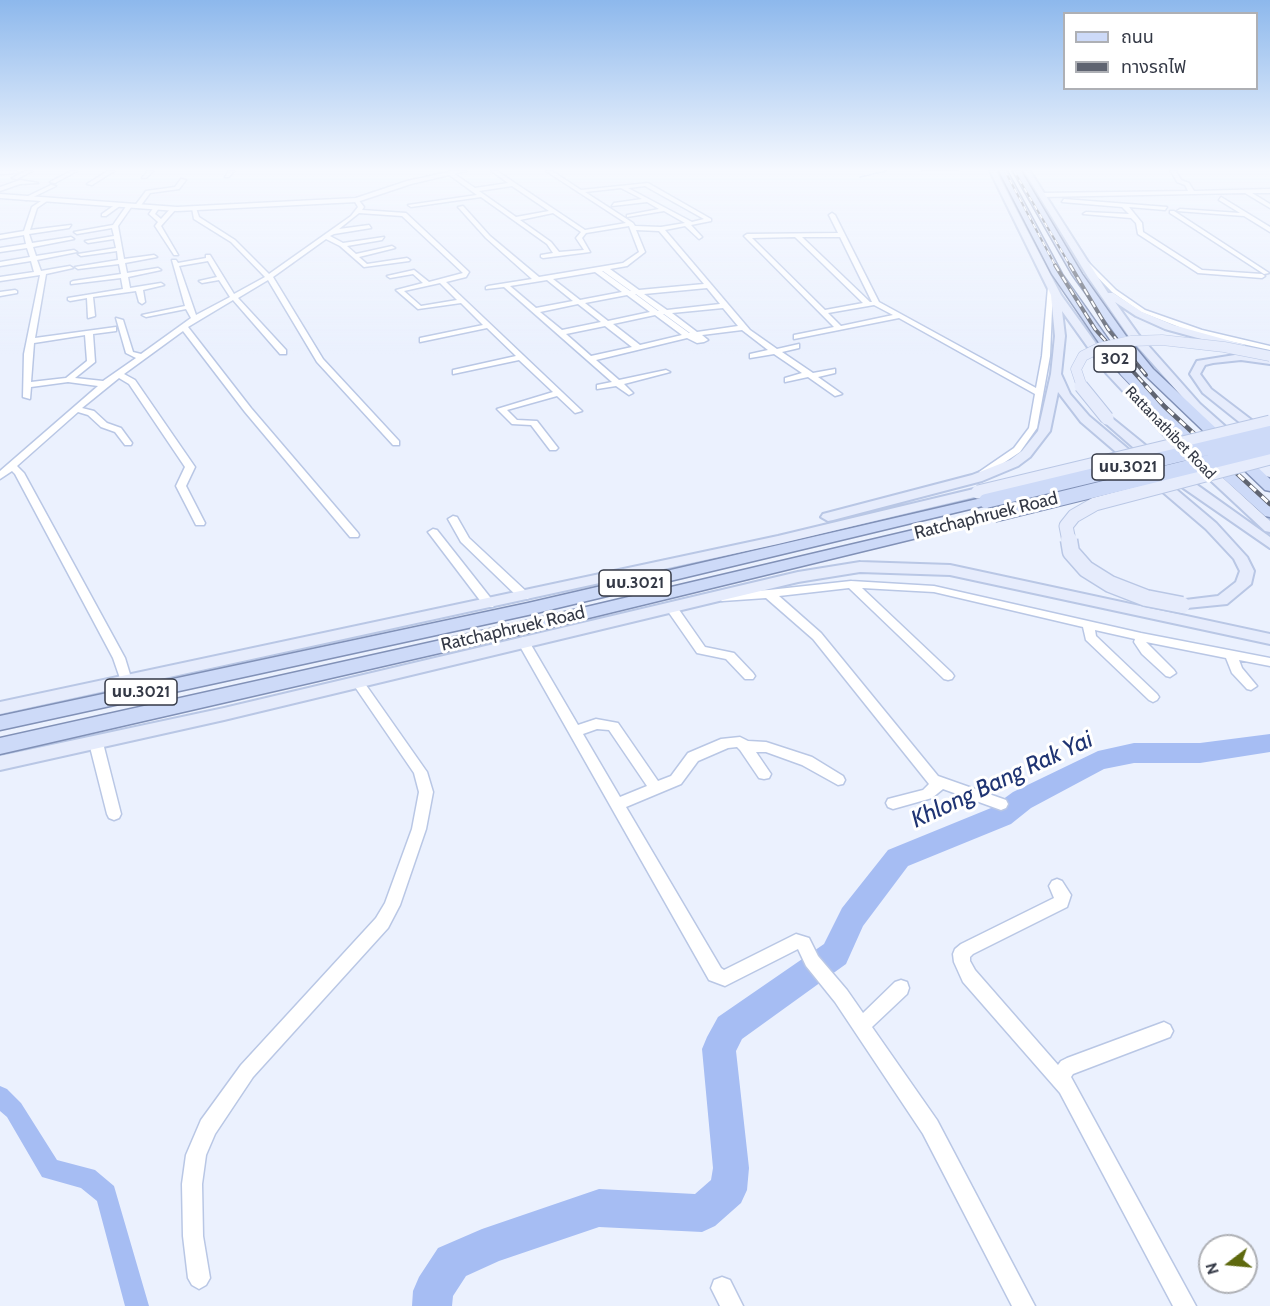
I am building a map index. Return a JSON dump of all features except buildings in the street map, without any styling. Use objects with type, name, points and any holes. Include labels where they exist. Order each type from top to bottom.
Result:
[{"type":"main road","name":"Rattanathibet Road","points":[[1023,232],[1053,291],[1112,372],[1152,417],[1217,482],[1270,528]]},
{"type":"main road","name":"Rattanathibet Road","points":[[1035,232],[1057,274],[1105,346],[1167,416],[1233,481],[1270,513]]},
{"type":"main road","name":"Rattanathibet Road","points":[[1057,232],[1077,274],[1149,372],[1192,416],[1270,487]]},
{"type":"main road","points":[[1063,232],[1070,242]]},
{"type":"main road","name":"302","points":[[1070,242],[1134,336],[1162,371],[1232,440],[1270,473]]},
{"type":"main road","points":[[1092,277],[1126,307],[1152,320],[1192,334],[1270,354]]},
{"type":"main road","points":[[725,552],[776,532],[955,483],[1014,463],[1036,444],[1044,431],[1056,374],[1060,336],[1053,291]]},
{"type":"main road","points":[[1270,354],[1224,346],[1162,340],[1131,341],[1099,348],[1083,356],[1076,369],[1083,391],[1107,418],[1171,473],[1231,529],[1241,543],[1247,571],[1243,584],[1222,602],[1182,605],[1146,598],[1110,584],[1086,569],[1071,552],[1066,526],[1074,516],[1105,500],[1270,458]]},
{"type":"main road","points":[[1195,374],[1201,363],[1241,357],[1270,361]]},
{"type":"main road","points":[[1162,371],[1270,440]]},
{"type":"main road","points":[[1056,374],[1065,395],[1085,419],[1211,526],[1240,557],[1247,571]]},
{"type":"main road","points":[[1195,374],[1207,391],[1270,440]]},
{"type":"main road","points":[[1195,374],[1219,396],[1270,428]]},
{"type":"main road","points":[[1152,417],[1233,481]]},
{"type":"main road","points":[[202,666],[725,552],[986,503],[1270,422]]},
{"type":"main road","name":"Ratchaphruek Road","points":[[0,723],[283,660],[528,609],[986,503],[1270,433]]},
{"type":"main road","name":"Ratchaphruek Road","points":[[0,746],[351,674],[986,503],[1270,447]]},
{"type":"main road","points":[[1171,473],[1270,544]]},
{"type":"main road","points":[[351,674],[523,641],[819,573],[860,567],[950,570],[1270,639]]},
{"type":"main road","points":[[860,567],[942,577],[1270,647]]},
{"type":"main road","points":[[202,666],[283,660]]},
{"type":"main road","name":"นบ.3021","points":[[0,708],[202,666]]},
{"type":"main road","name":"นบ.3021","points":[[0,763],[243,708],[351,674]]},
{"type":"street","points":[[0,237],[32,232]]},
{"type":"street","points":[[116,232],[127,290]]},
{"type":"street","points":[[161,232],[175,260],[188,307],[195,319]]},
{"type":"street","points":[[218,232],[233,241],[269,277],[320,360],[396,443]]},
{"type":"street","points":[[0,476],[118,374],[195,319],[269,277],[333,232]]},
{"type":"street","points":[[330,234],[341,232]]},
{"type":"street","points":[[423,232],[467,273],[399,290],[420,308],[462,301]]},
{"type":"street","points":[[483,232],[538,280]]},
{"type":"street","points":[[533,232],[549,243],[558,255]]},
{"type":"street","points":[[543,256],[588,251],[579,238],[584,232]]},
{"type":"street","points":[[488,288],[550,280],[625,265],[642,252],[637,232]]},
{"type":"street","points":[[640,232],[646,238]]},
{"type":"street","points":[[663,232],[742,328],[838,394]]},
{"type":"street","points":[[695,232],[699,237]]},
{"type":"street","points":[[840,232],[872,304]]},
{"type":"street","points":[[1140,232],[1200,272],[1267,275]]},
{"type":"street","points":[[1201,232],[1267,275]]},
{"type":"street","points":[[26,233],[41,274],[27,397]]},
{"type":"street","points":[[330,234],[363,265],[371,267],[407,260]]},
{"type":"street","points":[[839,328],[747,236],[842,235]]},
{"type":"street","points":[[797,236],[872,304],[900,316],[1039,393]]},
{"type":"street","points":[[88,241],[116,237]]},
{"type":"street","points":[[342,245],[382,237]]},
{"type":"street","points":[[0,250],[71,239]]},
{"type":"street","points":[[354,256],[392,248]]},
{"type":"street","points":[[507,287],[580,273],[632,267],[650,253],[650,248]]},
{"type":"street","points":[[0,264],[119,249]]},
{"type":"street","points":[[1078,254],[1114,291],[1143,311],[1200,332],[1270,348]]},
{"type":"street","points":[[78,267],[154,256]]},
{"type":"street","points":[[175,260],[209,258],[234,298],[283,352]]},
{"type":"street","points":[[568,264],[580,273]]},
{"type":"street","points":[[0,279],[70,268]]},
{"type":"street","points":[[73,283],[158,270]]},
{"type":"street","points":[[602,270],[692,335]]},
{"type":"street","points":[[390,276],[414,272],[428,283]]},
{"type":"street","points":[[202,281],[220,278]]},
{"type":"street","points":[[550,280],[639,348]]},
{"type":"street","points":[[441,281],[578,411]]},
{"type":"street","points":[[70,299],[161,285]]},
{"type":"street","points":[[534,311],[632,293],[707,286]]},
{"type":"street","points":[[507,287],[629,393]]},
{"type":"street","points":[[139,288],[142,302]]},
{"type":"street","points":[[955,483],[996,467],[1017,450],[1033,428],[1046,356],[1053,291]]},
{"type":"street","points":[[0,294],[15,292]]},
{"type":"street","points":[[90,296],[91,316]]},
{"type":"street","points":[[823,312],[872,304]]},
{"type":"street","points":[[560,333],[660,313],[724,306]]},
{"type":"street","points":[[146,315],[188,307]]},
{"type":"street","points":[[797,337],[900,316]]},
{"type":"street","points":[[119,320],[130,352],[142,357]]},
{"type":"street","points":[[423,340],[488,326]]},
{"type":"street","points":[[184,327],[248,410],[354,535]]},
{"type":"street","points":[[589,358],[692,335],[742,328]]},
{"type":"street","points":[[32,341],[113,329]]},
{"type":"street","points":[[68,380],[91,362],[88,333]]},
{"type":"street","points":[[753,356],[796,346]]},
{"type":"street","points":[[456,372],[521,357]]},
{"type":"street","points":[[788,380],[832,371]]},
{"type":"street","points":[[600,387],[666,372]]},
{"type":"street","points":[[118,374],[132,382],[190,467],[182,486],[200,523]]},
{"type":"street","points":[[27,385],[68,380],[105,384]]},
{"type":"street","points":[[553,448],[534,423],[515,422],[501,409],[559,393]]},
{"type":"street","points":[[75,409],[91,413],[104,425],[118,430],[128,443]]},
{"type":"street","points":[[12,466],[19,473],[119,658],[126,681]]},
{"type":"street","points":[[453,519],[465,540],[524,596]]},
{"type":"street","points":[[434,532],[489,604]]},
{"type":"street","points":[[710,598],[769,594],[851,584],[893,584],[934,589],[1141,637],[1270,662]]},
{"type":"street","points":[[851,584],[948,676]]},
{"type":"street","points":[[769,594],[824,644],[928,775],[939,784],[1001,804]]},
{"type":"street","points":[[671,607],[701,650],[730,656],[749,676]]},
{"type":"street","points":[[1089,625],[1090,637],[1152,697]]},
{"type":"street","points":[[1141,637],[1140,642],[1146,651],[1170,673]]},
{"type":"street","points":[[523,641],[715,975],[725,978],[799,940],[930,1127],[1024,1306]]},
{"type":"street","points":[[1231,656],[1236,670],[1251,686]]},
{"type":"street","points":[[200,1278],[193,1236],[192,1184],[196,1155],[208,1127],[247,1071],[382,923],[392,905],[419,829],[426,792],[420,772],[351,674]]},
{"type":"street","points":[[575,732],[596,724],[612,726],[619,731],[656,789]]},
{"type":"street","points":[[96,742],[114,814]]},
{"type":"street","points":[[618,804],[676,780],[693,756],[726,743],[740,742],[745,746],[764,774]]},
{"type":"street","points":[[745,746],[766,747],[807,761],[838,780]]},
{"type":"street","points":[[893,803],[927,794],[939,784]]},
{"type":"street","points":[[1057,886],[1063,894],[1061,902],[961,954],[969,976],[1064,1086]]},
{"type":"street","points":[[861,1026],[900,988]]},
{"type":"street","points":[[1164,1031],[1067,1067],[1061,1077],[1185,1306]]},
{"type":"waterway","name":"Khlong Bang Rak Yai","points":[[432,1306],[433,1291],[452,1262],[496,1243],[599,1208],[702,1213],[728,1190],[731,1168],[719,1049],[730,1028],[835,954],[852,917],[898,858],[1001,816],[1022,800],[1098,761],[1134,753],[1200,753],[1270,743]]},
{"type":"waterway","points":[[0,1096],[14,1110],[50,1169],[87,1178],[106,1194],[137,1306]]},
{"type":"railway","points":[[1037,232],[1056,267]]},
{"type":"railway","points":[[1050,232],[1071,267]]},
{"type":"railway","points":[[1055,265],[1095,329],[1147,387]]},
{"type":"railway","points":[[1070,265],[1108,329],[1146,375]]},
{"type":"railway","points":[[1146,386],[1164,406],[1270,504]]}]
